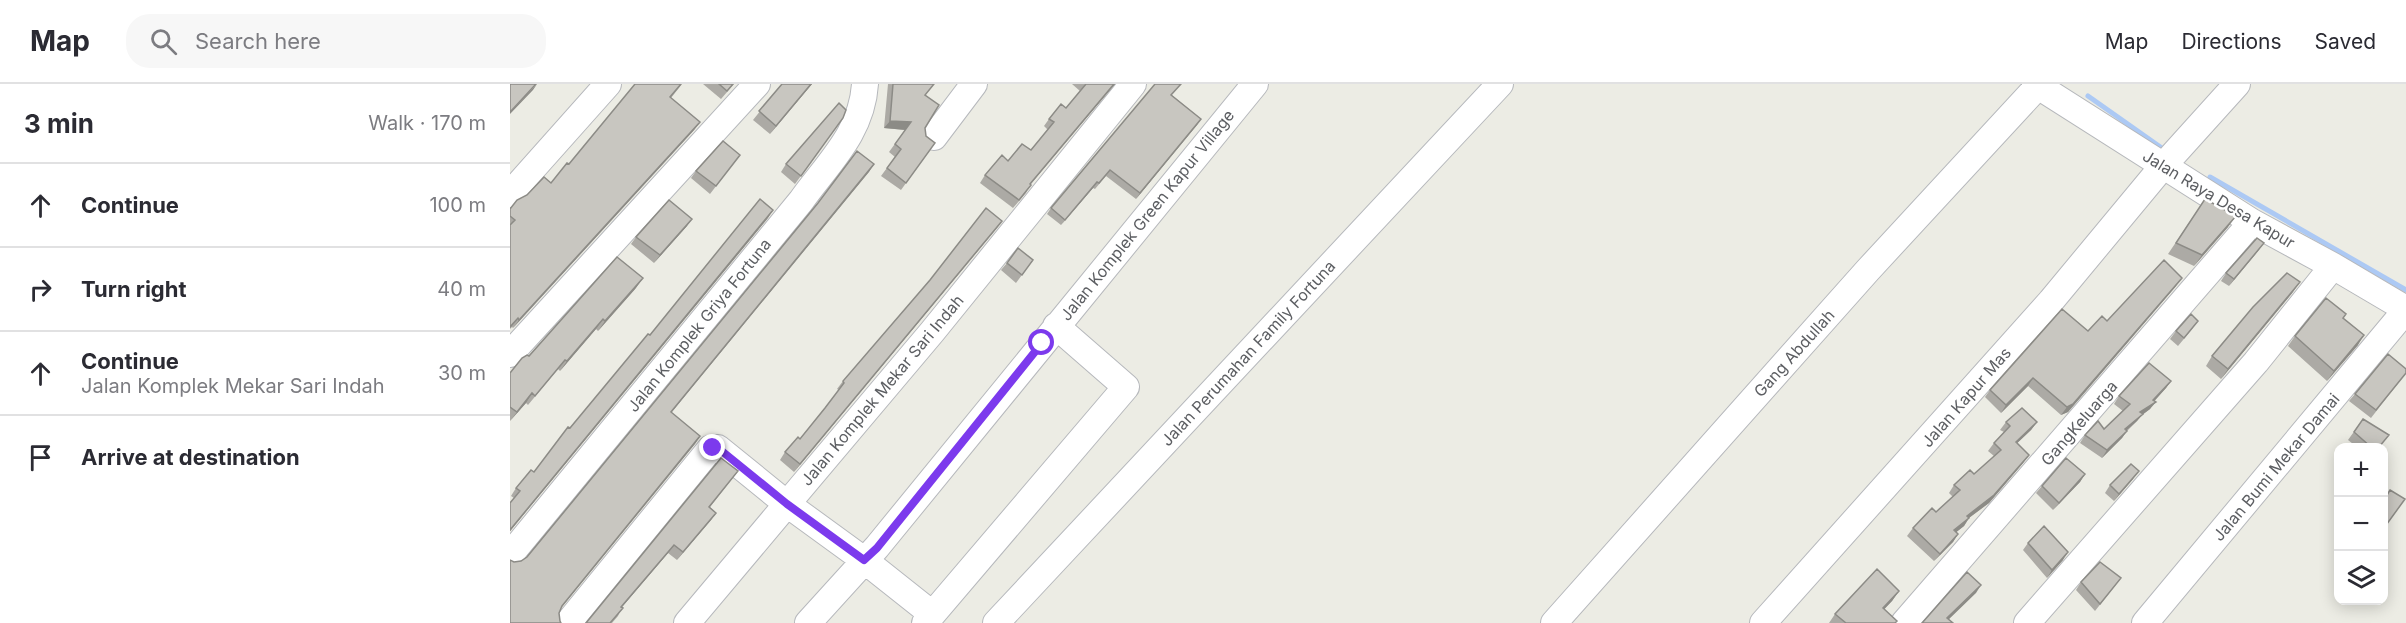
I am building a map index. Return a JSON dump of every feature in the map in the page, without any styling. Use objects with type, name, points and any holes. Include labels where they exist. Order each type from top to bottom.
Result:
[{"type":"street","points":[[510,194],[608,84]]},
{"type":"street","points":[[510,354],[757,84]]},
{"type":"street","name":"Jalan Komplek Griya Fortuna","points":[[510,555],[801,201],[838,152],[859,118],[865,84]]},
{"type":"street","points":[[934,136],[974,84]]},
{"type":"street","name":"Jalan Komplek Mekar Sari Indah","points":[[687,623],[932,332],[1133,84]]},
{"type":"street","name":"Jalan Komplek Green Kapur Village","points":[[808,623],[877,548],[1255,84]]},
{"type":"street","name":"Jalan Perumahan Family Fortuna","points":[[996,623],[1500,84]]},
{"type":"street","name":"Jalan Kapur Mas","points":[[1763,623],[2051,301],[2163,166],[2237,84]]},
{"type":"street","name":"Jalan Raya Desa Kapur","points":[[2037,85],[2072,92],[2163,166],[2252,222],[2333,266],[2406,310]]},
{"type":"street","name":"Gang Abdullah","points":[[1554,623],[1868,270],[2037,85]]},
{"type":"street","name":"GangKeluarga","points":[[1904,623],[2252,222]]},
{"type":"street","points":[[2027,623],[2256,362],[2333,266]]},
{"type":"street","name":"Jalan Bumi Mekar Damai","points":[[2145,623],[2406,310]]},
{"type":"street","points":[[568,623],[710,449],[718,448],[787,504],[864,560],[929,618],[1126,387],[1056,326]]},
{"type":"building","points":[[510,84],[536,84],[510,112]]},
{"type":"building","points":[[635,84],[681,84],[670,97],[700,122],[519,320],[518,318],[510,327],[510,225],[515,220],[510,216],[510,209],[544,177],[551,183]]},
{"type":"building","points":[[719,84],[733,84],[727,91]]},
{"type":"building","points":[[782,84],[811,84],[776,126],[759,111]]},
{"type":"building","points":[[893,84],[934,84],[925,95],[939,105],[925,128],[926,136],[935,143],[906,183],[887,168],[901,149],[895,144],[911,122],[890,121]]},
{"type":"building","points":[[1086,84],[1114,84],[1019,200],[985,175],[1002,155],[1008,161],[1022,144],[1031,150],[1054,122],[1049,119],[1061,104],[1066,108]]},
{"type":"building","points":[[1155,84],[1181,84],[1171,95],[1201,119],[1140,193],[1110,170],[1065,220],[1051,208]]},
{"type":"building","points":[[839,103],[846,110],[843,118],[801,176],[786,164]]},
{"type":"building","points":[[723,141],[740,155],[716,186],[696,171]]},
{"type":"building","points":[[857,151],[874,164],[671,412],[700,436],[562,606],[559,613],[561,623],[510,623],[510,560],[521,561],[527,557],[818,203]]},
{"type":"building","points":[[760,199],[773,210],[510,530],[510,503],[520,491],[516,488],[531,470],[534,472],[568,427],[570,428],[648,334],[650,335]]},
{"type":"building","points":[[2205,199],[2236,216],[2202,255],[2176,243]]},
{"type":"building","points":[[669,200],[692,219],[660,255],[636,237]]},
{"type":"building","points":[[986,208],[1002,221],[800,464],[785,452],[798,437],[800,439],[844,383],[843,381],[930,280]]},
{"type":"building","points":[[2257,238],[2264,243],[2234,279],[2226,273]]},
{"type":"building","points":[[1018,248],[1033,260],[1022,275],[1007,263]]},
{"type":"building","points":[[617,257],[643,278],[605,321],[603,319],[567,361],[565,360],[535,396],[532,393],[517,412],[510,407],[510,373],[522,358],[529,356]]},
{"type":"building","points":[[2164,260],[2182,278],[2073,404],[2067,407],[2033,378],[2006,405],[1990,390],[2062,309],[2088,331],[2102,316],[2107,321]]},
{"type":"building","points":[[2287,273],[2300,282],[2228,369],[2212,356],[2253,307]]},
{"type":"building","points":[[2326,298],[2346,314],[2343,318],[2364,335],[2334,371],[2295,336]]},
{"type":"building","points":[[2191,314],[2198,321],[2184,338],[2176,331]]},
{"type":"building","points":[[2388,354],[2406,369],[2406,373],[2376,410],[2355,394]]},
{"type":"building","points":[[2149,363],[2171,381],[2153,400],[2156,402],[2140,412],[2143,414],[2125,429],[2127,431],[2107,450],[2085,435],[2098,421],[2104,429],[2130,404],[2119,396]]},
{"type":"building","points":[[2022,408],[2037,422],[2016,442],[2029,455],[1994,495],[1967,516],[1969,518],[1954,530],[1958,534],[1940,554],[1913,528],[1932,508],[1936,512],[1960,490],[1954,485],[1970,470],[1974,474],[2001,450],[1994,443],[2010,426],[2006,422]]},
{"type":"building","points":[[2363,419],[2389,435],[2382,443],[2366,443],[2354,432]]},
{"type":"building","points":[[721,458],[738,471],[709,507],[716,513],[683,552],[674,545],[610,623],[586,623]]},
{"type":"building","points":[[2066,458],[2085,474],[2059,503],[2042,486]]},
{"type":"building","points":[[2131,464],[2139,471],[2119,494],[2110,485]]},
{"type":"building","points":[[2390,490],[2405,499],[2388,522],[2388,497]]},
{"type":"building","points":[[2044,526],[2068,552],[2052,570],[2028,543]]},
{"type":"building","points":[[2100,562],[2121,578],[2100,604],[2081,582]]},
{"type":"building","points":[[1877,569],[1899,591],[1883,608],[1897,621],[1895,623],[1846,623],[1835,614]]},
{"type":"building","points":[[1967,572],[1981,585],[1947,618],[1953,623],[1922,623]]},
{"type":"waterway","points":[[2088,96],[2166,151]]},
{"type":"waterway","points":[[2210,177],[2406,290]]},
{"type":"route","points":[[713,448],[718,448],[787,504],[864,560],[877,548],[1042,343]]}]
